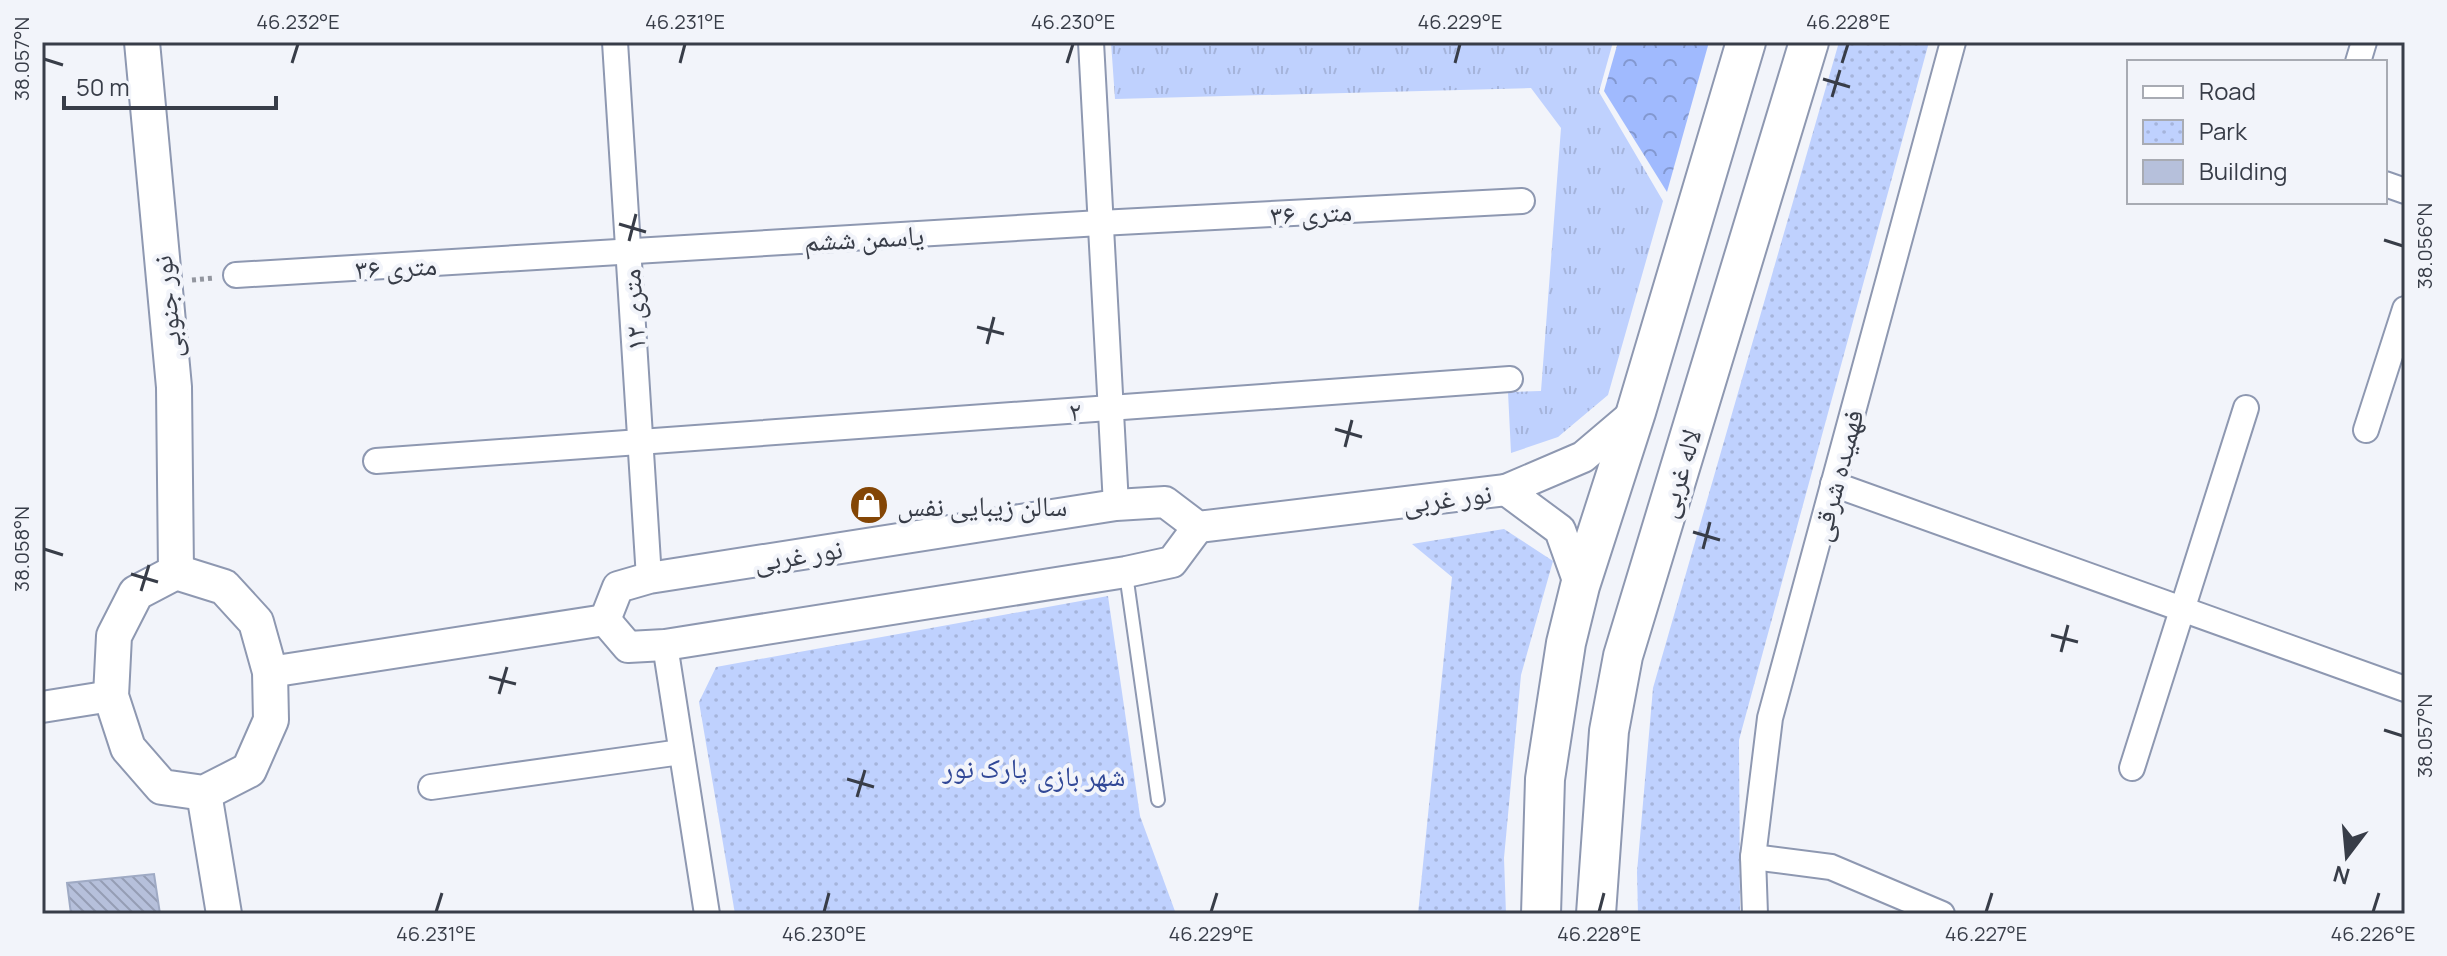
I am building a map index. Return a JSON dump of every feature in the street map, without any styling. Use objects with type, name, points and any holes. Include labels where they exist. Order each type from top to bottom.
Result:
[{"type":"main road","name":"نور جنوبی","points":[[142,42],[174,387],[176,572]]},
{"type":"main road","name":"لاله غربی","points":[[1541,914],[1545,779],[1566,643],[1580,586],[1636,412],[1746,42]]},
{"type":"main road","name":"لاله غربی","points":[[1596,914],[1609,731],[1623,656],[1809,42]]},
{"type":"main road","points":[[176,572],[224,587],[256,622],[270,672],[271,720],[249,770],[204,793],[162,787],[128,748],[111,696],[114,636],[136,593],[176,572]]},
{"type":"main road","points":[[204,793],[224,914]]},
{"type":"street","name":"۱۲ متری","points":[[615,42],[649,578]]},
{"type":"street","points":[[1091,42],[1116,505]]},
{"type":"street","name":"فهمیده شرقی","points":[[1755,914],[1753,857],[1770,718],[1953,42]]},
{"type":"street","name":"۳۶ متری","points":[[1100,223],[1522,201]]},
{"type":"street","name":"یاسمن ششم","points":[[628,252],[1100,223]]},
{"type":"street","name":"۳۶ متری","points":[[236,275],[628,252]]},
{"type":"street","points":[[2366,430],[2405,309]]},
{"type":"street","name":"۲","points":[[376,461],[1510,379]]},
{"type":"street","points":[[2132,768],[2246,408]]},
{"type":"street","name":"نور غربی","points":[[605,620],[618,587],[649,578],[1116,505],[1165,502],[1198,527],[1506,490],[1583,457],[1636,412]]},
{"type":"street","points":[[1833,484],[2405,689]]},
{"type":"street","points":[[1506,490],[1560,530],[1580,586]]},
{"type":"street","points":[[270,672],[605,620],[628,647],[665,645],[1126,572],[1172,562],[1198,527]]},
{"type":"street","points":[[665,645],[702,913]]},
{"type":"street","points":[[42,707],[111,696]]},
{"type":"street","points":[[431,787],[681,752]]},
{"type":"street","points":[[1753,857],[1831,867],[1942,914]]},
{"type":"lane","points":[[1126,572],[1158,800]]},
{"type":"path","points":[[163,282],[236,275]]},
{"type":"green space","points":[[1111,42],[1613,42],[1599,92],[1663,201],[1608,395],[1558,437],[1511,453],[1508,392],[1541,391],[1561,128],[1531,88],[1115,99]]},
{"type":"green space","points":[[1618,42],[1709,42],[1667,192],[1604,91]]},
{"type":"green space","points":[[1839,42],[1929,42],[1739,740],[1740,914],[1638,914],[1637,872],[1653,688]]},
{"type":"green space","points":[[1504,529],[1553,561],[1521,675],[1504,858],[1506,914],[1418,914],[1452,577],[1412,544]]},
{"type":"green space","name":"پارک نور","points":[[1108,596],[1140,816],[1176,914],[735,914],[699,702],[716,667]]},
{"type":"building","points":[[154,874],[160,914],[71,914],[67,883]]},
{"type":"place","name":"سالن زیبایی نفس","points":[[869,505]]},
{"type":"park label","name":"شهر بازی","points":[[1081,775]]}]
